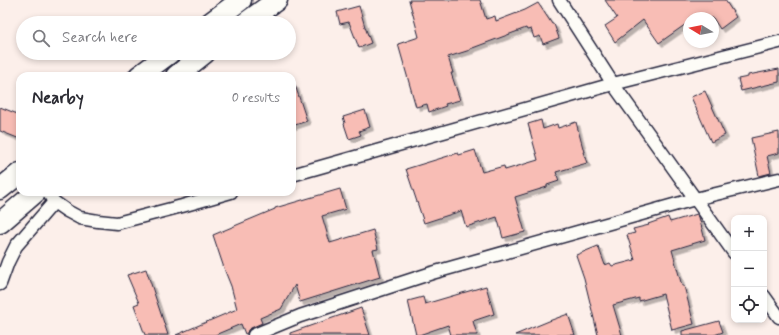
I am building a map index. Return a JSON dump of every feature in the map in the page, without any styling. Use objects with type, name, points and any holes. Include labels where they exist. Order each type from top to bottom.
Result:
[{"type":"main road","points":[[219,16],[241,0]]},
{"type":"main road","points":[[255,16],[277,0]]},
{"type":"main road","points":[[144,72],[161,60]]},
{"type":"main road","points":[[181,72],[197,60]]},
{"type":"main road","points":[[0,189],[16,176]]},
{"type":"main road","points":[[0,223],[31,196]]},
{"type":"street","points":[[559,0],[613,84],[733,251]]},
{"type":"street","points":[[296,174],[613,84],[779,42]]},
{"type":"street","points":[[254,335],[300,316],[432,273],[695,198],[779,179]]},
{"type":"street","points":[[0,284],[16,246],[51,197],[67,212],[80,218],[117,223],[218,196]]},
{"type":"street","points":[[767,300],[779,317]]},
{"type":"building","points":[[409,0],[480,0],[486,19],[495,16],[496,21],[525,10],[538,3],[552,24],[554,24],[559,38],[543,44],[540,36],[534,38],[531,29],[527,30],[526,28],[448,57],[453,73],[451,73],[460,100],[445,104],[446,106],[429,112],[427,104],[416,107],[398,44],[419,37]]},
{"type":"building","points":[[605,0],[725,0],[736,17],[720,29],[719,12],[683,12],[683,26],[659,43],[643,20],[615,42],[605,26],[617,18]]},
{"type":"building","points":[[359,6],[371,43],[359,48],[349,22],[340,24],[337,12]]},
{"type":"building","points":[[779,69],[779,82],[741,91],[738,79],[748,77],[748,75]]},
{"type":"building","points":[[296,88],[307,121],[296,125]]},
{"type":"building","points":[[705,91],[725,135],[711,142],[691,97]]},
{"type":"building","points":[[0,107],[16,113],[16,137],[0,131]]},
{"type":"building","points":[[365,110],[370,127],[359,131],[361,135],[349,139],[343,117]]},
{"type":"building","points":[[541,120],[543,129],[557,124],[558,128],[576,122],[587,163],[556,172],[559,181],[547,185],[547,187],[515,197],[525,232],[503,238],[497,217],[466,227],[461,211],[424,223],[406,169],[458,153],[459,155],[475,150],[482,172],[504,166],[505,170],[538,160],[528,124]]},
{"type":"building","points":[[779,132],[779,153],[767,156],[771,173],[759,176],[751,138]]},
{"type":"building","points":[[340,189],[346,209],[322,216],[330,243],[373,230],[378,249],[373,250],[380,277],[300,302],[295,285],[281,309],[260,318],[262,323],[251,328],[245,334],[241,324],[215,335],[176,335],[237,309],[231,286],[213,235],[275,208]]},
{"type":"building","points":[[697,214],[705,240],[672,250],[682,286],[684,286],[694,324],[672,330],[663,294],[639,301],[639,298],[613,305],[622,335],[598,335],[584,278],[576,255],[598,246],[605,265],[610,263],[612,266],[635,260],[627,235],[635,233],[633,229],[649,225],[648,224],[668,217],[670,222]]},
{"type":"building","points":[[146,269],[168,335],[145,335],[134,305],[139,303],[127,275]]},
{"type":"building","points":[[486,286],[494,314],[473,321],[477,335],[451,335],[448,325],[416,335],[408,301],[423,297],[425,304]]},
{"type":"building","points":[[361,308],[370,335],[290,335],[290,333]]},
{"type":"building","points":[[568,314],[575,335],[515,335],[549,321]]},
{"type":"building","points":[[719,321],[723,332],[714,335],[682,335],[682,331]]}]
